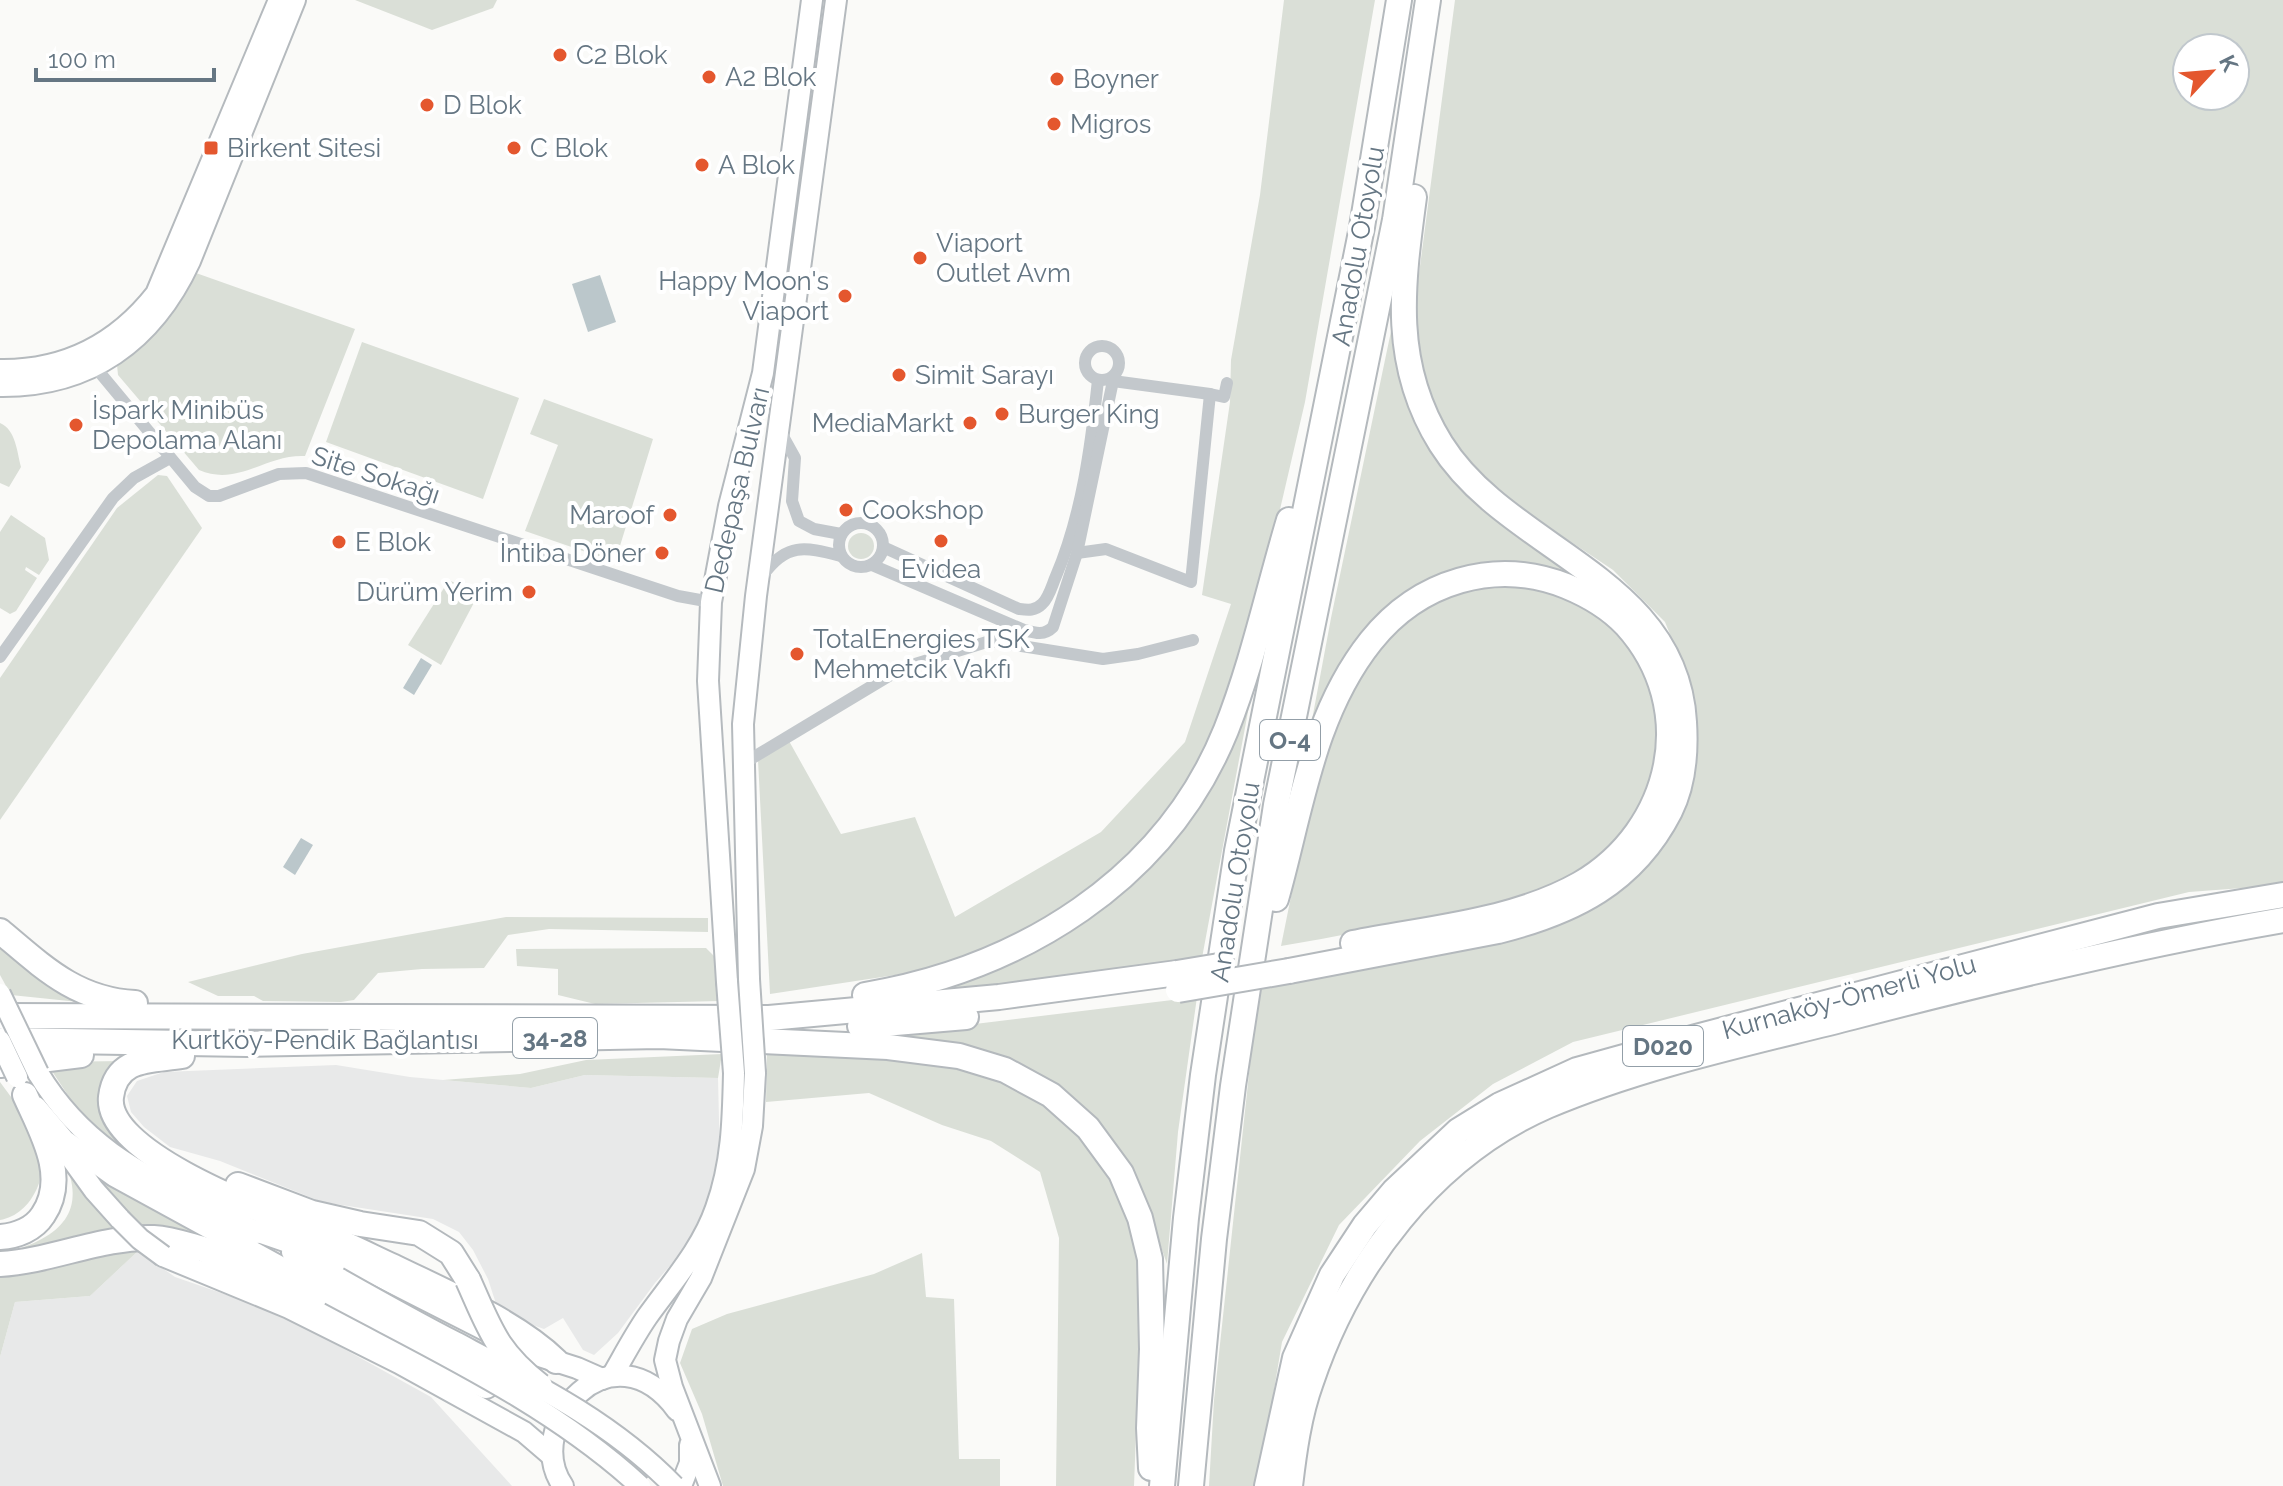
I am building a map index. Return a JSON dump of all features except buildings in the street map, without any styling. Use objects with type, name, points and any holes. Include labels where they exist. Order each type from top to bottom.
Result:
[{"type":"highway","name":"Anadolu Otoyolu","points":[[1162,1486],[1183,1247],[1203,1075],[1237,851],[1362,227],[1399,0]]},
{"type":"highway","name":"Anadolu Otoyolu","points":[[1191,1486],[1214,1239],[1233,1086],[1276,805],[1395,220],[1431,0]]},
{"type":"highway","points":[[695,1028],[769,1018],[1178,981],[1439,944],[1531,923],[1588,899],[1631,866],[1648,846],[1674,801],[1682,775],[1686,744],[1677,682],[1658,641],[1646,622],[1599,579],[1492,501],[1462,471],[1442,445],[1424,412],[1411,373],[1404,342],[1404,292],[1427,108],[1431,0]]},
{"type":"highway","points":[[695,1028],[905,988],[963,972],[1048,932],[1124,874],[1170,824],[1192,793],[1225,733],[1247,674],[1288,521],[1321,439]]},
{"type":"highway","points":[[1246,1010],[1313,755],[1342,683],[1373,638],[1394,617],[1432,591],[1470,576],[1490,573],[1535,576],[1584,593],[1626,624],[1661,686],[1669,734],[1668,764],[1652,813],[1624,849],[1608,865],[1580,884],[1546,900],[1497,915],[1289,963]]},
{"type":"highway","name":"Kurnaköy-Ömerli Yolu","points":[[1267,1486],[1295,1358],[1332,1275],[1365,1225],[1394,1191],[1458,1131],[1500,1105],[1577,1070],[1696,1037],[2158,916],[2283,895]]},
{"type":"highway","name":"Kurnaköy-Ömerli Yolu","points":[[1290,1486],[1310,1384],[1337,1316],[1377,1248],[1408,1210],[1446,1172],[1507,1128],[1544,1107],[1706,1054],[1958,989],[2196,935],[2283,920]]},
{"type":"highway","points":[[5,934],[49,972],[81,992],[103,999],[229,1017]]},
{"type":"highway","name":"Kurtköy-Pendik Bağlantısı","points":[[0,1016],[615,1018],[695,1028]]},
{"type":"highway","points":[[695,1028],[959,1056],[1005,1070],[1036,1086],[1065,1106],[1088,1128],[1109,1154],[1131,1194],[1150,1259],[1152,1349],[1149,1428],[1152,1486]]},
{"type":"highway","name":"Kurtköy-Pendik Bağlantısı","points":[[0,1040],[247,1044],[646,1036],[695,1028]]},
{"type":"highway","points":[[0,1237],[21,1233],[36,1224],[52,1198],[54,1182],[47,1145],[14,1079],[56,1056],[133,1051],[176,1042]]},
{"type":"highway","points":[[247,1044],[177,1057],[153,1057],[132,1065],[114,1082],[111,1105],[114,1116],[127,1133],[178,1170],[273,1217],[334,1239],[440,1290],[539,1344],[556,1361]]},
{"type":"highway","points":[[111,1105],[123,1126],[137,1137],[186,1163],[312,1213],[419,1233],[451,1253],[468,1280],[497,1344],[538,1398]]},
{"type":"highway","points":[[0,1264],[118,1240],[154,1238],[203,1249],[330,1293],[398,1346],[538,1398]]},
{"type":"main road","points":[[197,221],[279,0]]},
{"type":"main road","points":[[0,386],[57,380],[89,360],[130,323],[156,294],[197,221],[295,0]]},
{"type":"main road","name":"Dedepaşa Bulvarı","points":[[744,1073],[727,982],[709,714],[711,602],[734,487],[763,373],[812,0]]},
{"type":"main road","name":"Dedepaşa Bulvarı","points":[[744,1073],[749,979],[743,724],[758,581],[836,0]]},
{"type":"main road","points":[[0,370],[89,360]]},
{"type":"main road","points":[[734,487],[746,476],[757,474],[772,487]]},
{"type":"main road","points":[[709,714],[718,732],[725,736],[738,731],[743,724]]},
{"type":"main road","points":[[0,994],[38,1073],[70,1119],[111,1155],[247,1228],[363,1268],[530,1353],[607,1378]]},
{"type":"main road","points":[[0,1040],[14,1079],[94,1190],[140,1239],[163,1256],[289,1308],[385,1356],[524,1432],[552,1456]]},
{"type":"main road","points":[[607,1378],[697,1248],[716,1210],[729,1165],[733,1123],[744,1073]]},
{"type":"main road","points":[[710,1486],[691,1441],[665,1360],[677,1319],[701,1278],[744,1169],[752,1126],[744,1073]]},
{"type":"main road","points":[[14,1079],[64,1140],[96,1165],[330,1293],[409,1318],[538,1398],[640,1486]]},
{"type":"main road","points":[[247,1228],[330,1293]]},
{"type":"main road","points":[[560,1484],[552,1456],[554,1438],[561,1417],[581,1391],[607,1378],[626,1374],[665,1396],[684,1420]]},
{"type":"main road","points":[[538,1398],[584,1412],[674,1486]]},
{"type":"main road","points":[[681,1486],[690,1463],[691,1441]]},
{"type":"street","points":[[872,565],[1037,633],[1050,631],[1077,553],[1113,379],[1119,367],[1118,356],[1111,348],[1099,346],[1089,352],[1084,363],[1088,374],[1098,380],[1113,379],[1224,397],[1227,383]]},
{"type":"street","name":"Site Sokağı","points":[[89,360],[195,487],[209,496],[219,496],[279,474],[306,473],[678,596],[711,602]]},
{"type":"street","points":[[1037,633],[1030,620],[1061,565],[1075,517],[1089,453],[1098,380]]},
{"type":"street","points":[[1077,553],[1106,549],[1191,582],[1210,394]]},
{"type":"street","points":[[779,429],[795,458],[792,501],[799,521],[805,526],[841,534]]},
{"type":"street","points":[[0,657],[113,498],[134,478],[170,458]]},
{"type":"street","points":[[852,524],[867,524],[879,533],[883,547],[878,560],[865,567],[851,566],[838,549],[841,534],[852,524]]},
{"type":"street","points":[[883,547],[1011,605],[1051,609],[1056,617]]},
{"type":"street","points":[[758,581],[772,563],[796,548],[810,548],[841,556]]},
{"type":"street","points":[[744,763],[902,668],[990,641],[1103,659],[1193,640]]},
{"type":"shaded area","points":[[355,0],[497,0],[493,8],[432,30]]},
{"type":"shaded area","points":[[1284,0],[1375,0],[1305,402],[1245,660],[1207,754],[1160,825],[1118,871],[1049,920],[984,952],[902,974],[770,994],[758,760],[789,741],[841,834],[915,817],[955,917],[1101,832],[1185,742],[1231,604],[1202,595],[1230,402],[1231,360],[1260,195]]},
{"type":"shaded area","points":[[1455,0],[2283,0],[2283,885],[2189,892],[1573,1042],[1493,1084],[1420,1141],[1339,1225],[1282,1342],[1258,1486],[1209,1486],[1214,1400],[1258,990],[1522,930],[1605,896],[1692,766],[1689,681],[1665,622],[1613,570],[1507,499],[1463,455],[1430,399],[1412,327]]},
{"type":"shaded area","points":[[196,273],[355,329],[305,456],[277,460],[227,475],[199,470],[118,375],[117,365],[162,325]]},
{"type":"shaded area","points":[[600,275],[616,322],[588,332],[572,284]]},
{"type":"shaded area","points":[[1399,293],[1423,423],[1590,581],[1547,571],[1417,592],[1309,736],[1331,618]]},
{"type":"shaded area","points":[[362,342],[519,398],[483,499],[326,442]]},
{"type":"shaded area","points":[[544,399],[653,439],[615,562],[525,531],[558,445],[530,434]]},
{"type":"shaded area","points":[[0,423],[13,436],[21,467],[9,487],[0,483]]},
{"type":"shaded area","points":[[158,475],[167,476],[202,528],[0,820],[0,678],[117,508]]},
{"type":"shaded area","points":[[11,515],[45,538],[49,560],[39,575],[26,567],[25,570],[37,578],[16,611],[10,614],[0,608],[0,532]]},
{"type":"shaded area","points":[[861,533],[870,537],[874,546],[870,555],[861,559],[852,555],[848,546],[852,537]]},
{"type":"shaded area","points":[[449,580],[478,595],[441,665],[408,645]]},
{"type":"shaded area","points":[[1502,581],[1555,593],[1580,603],[1603,618],[1631,648],[1648,683],[1657,719],[1656,756],[1646,793],[1629,826],[1603,855],[1570,877],[1539,890],[1475,908],[1281,946],[1324,752],[1351,690],[1388,634],[1435,598]]},
{"type":"shaded area","points":[[421,658],[432,665],[414,695],[403,688]]},
{"type":"shaded area","points":[[1253,685],[1202,958],[883,1001],[1114,891]]},
{"type":"shaded area","points":[[301,838],[313,845],[295,875],[283,867]]},
{"type":"shaded area","points":[[506,917],[708,918],[708,932],[549,929],[508,935],[484,968],[378,973],[354,1000],[341,1002],[263,1001],[254,996],[218,996],[188,982],[302,954]]},
{"type":"shaded area","points":[[0,938],[98,1004],[11,995],[0,975]]},
{"type":"shaded area","points":[[706,948],[718,960],[720,1001],[595,1004],[558,995],[558,969],[517,966],[516,949]]},
{"type":"shaded area","points":[[1197,997],[1178,1132],[1167,1264],[1146,1204],[1081,1110],[896,1038],[901,1033]]},
{"type":"shaded area","points":[[767,1051],[911,1056],[1009,1079],[1079,1129],[1116,1186],[1133,1226],[1142,1273],[1134,1486],[1056,1486],[1059,1238],[1040,1172],[991,1141],[942,1125],[869,1093],[766,1102]]},
{"type":"shaded area","points":[[722,1054],[718,1078],[585,1075],[531,1088],[443,1080],[520,1074],[586,1060]]},
{"type":"shaded area","points":[[124,1061],[103,1081],[163,1173],[101,1133],[77,1109],[46,1062]]},
{"type":"shaded area","points":[[336,1065],[410,1077],[531,1088],[585,1075],[718,1078],[720,1161],[711,1205],[689,1244],[618,1333],[594,1355],[583,1350],[563,1318],[544,1329],[499,1313],[488,1279],[473,1250],[459,1232],[433,1219],[322,1202],[220,1161],[170,1147],[144,1127],[131,1112],[127,1096],[137,1081],[164,1072]]},
{"type":"shaded area","points":[[0,1082],[34,1132],[43,1164],[37,1189],[30,1200],[22,1210],[0,1220]]},
{"type":"shaded area","points":[[63,1158],[120,1231],[9,1252],[43,1239],[65,1220],[73,1193]]},
{"type":"shaded area","points":[[91,1171],[261,1264],[166,1228],[138,1226]]},
{"type":"shaded area","points":[[130,1245],[138,1251],[90,1296],[15,1302],[0,1357],[0,1272]]},
{"type":"shaded area","points":[[138,1251],[175,1277],[279,1313],[431,1397],[512,1486],[0,1486],[0,1357],[15,1302],[90,1296]]},
{"type":"shaded area","points":[[922,1253],[926,1297],[954,1299],[959,1459],[1000,1459],[1000,1486],[723,1486],[702,1414],[680,1363],[692,1329],[727,1314],[874,1274]]},
{"type":"place","name":"C2 Blok","points":[[560,55]]},
{"type":"place","name":"A2 Blok","points":[[709,77]]},
{"type":"place","name":"Boyner","points":[[1057,79]]},
{"type":"place","name":"D Blok","points":[[427,105]]},
{"type":"place","name":"Migros","points":[[1054,124]]},
{"type":"place","name":"Birkent Sitesi","points":[[211,148]]},
{"type":"place","name":"C Blok","points":[[514,148]]},
{"type":"place","name":"A Blok","points":[[702,165]]},
{"type":"place","name":"Viaport Outlet Avm","points":[[920,258]]},
{"type":"place","name":"Happy Moon's Viaport","points":[[845,296]]},
{"type":"place","name":"Simit Sarayı","points":[[899,375]]},
{"type":"place","name":"Burger King","points":[[1002,414]]},
{"type":"place","name":"MediaMarkt","points":[[970,423]]},
{"type":"place","name":"İspark Minibüs Depolama Alanı","points":[[76,425]]},
{"type":"place","name":"Cookshop","points":[[846,510]]},
{"type":"place","name":"Maroof","points":[[670,515]]},
{"type":"place","name":"Evidea","points":[[941,541]]},
{"type":"place","name":"E Blok","points":[[339,542]]},
{"type":"place","name":"İntiba Döner","points":[[662,553]]},
{"type":"place","name":"Dürüm Yerim","points":[[529,592]]},
{"type":"place","name":"TotalEnergies TSK Mehmetcik Vakfı","points":[[797,654]]}]
